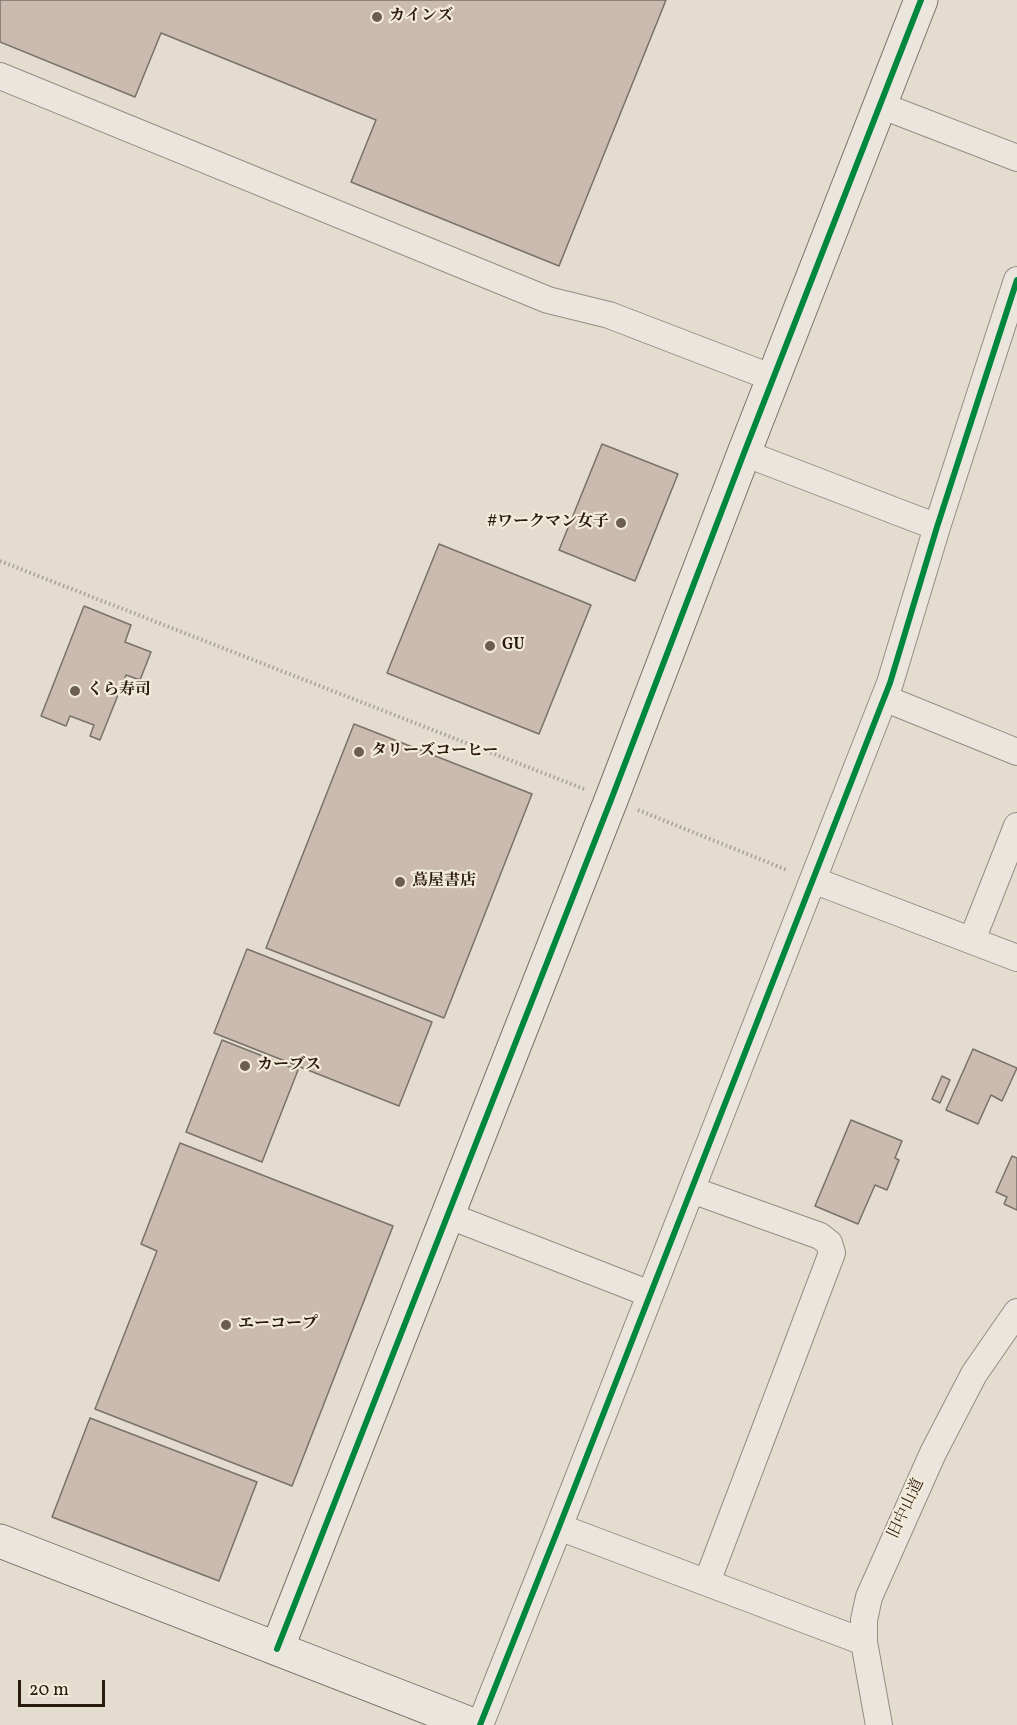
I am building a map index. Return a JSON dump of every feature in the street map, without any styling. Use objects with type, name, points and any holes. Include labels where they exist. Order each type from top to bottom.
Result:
[{"type":"street","points":[[277,1649],[611,800],[921,0]]},
{"type":"street","points":[[0,76],[548,300],[609,315],[773,378]]},
{"type":"street","points":[[880,105],[1017,158]]},
{"type":"street","points":[[480,1725],[560,1527],[884,698],[1017,280]]},
{"type":"street","points":[[744,453],[937,527]]},
{"type":"street","points":[[884,698],[1017,752]]},
{"type":"street","points":[[972,940],[1017,826]]},
{"type":"street","points":[[813,880],[1017,958]]},
{"type":"street","points":[[692,1190],[820,1236],[829,1243],[832,1252],[707,1582]]},
{"type":"street","points":[[447,1215],[650,1294]]},
{"type":"street","name":"旧中山道","points":[[879,1725],[864,1641],[864,1620],[869,1597],[933,1454],[974,1374],[1017,1312]]},
{"type":"street","points":[[560,1527],[864,1641]]},
{"type":"street","points":[[0,1541],[473,1725]]},
{"type":"path","points":[[0,561],[813,880]]},
{"type":"building","points":[[0,0],[666,0],[559,266],[351,182],[376,120],[161,33],[135,97],[0,42]]},
{"type":"building","points":[[602,444],[678,474],[635,581],[559,550]]},
{"type":"building","points":[[439,544],[591,605],[539,734],[387,673]]},
{"type":"building","points":[[84,606],[131,625],[125,642],[151,652],[140,680],[126,675],[100,740],[90,736],[94,725],[70,716],[66,726],[41,716]]},
{"type":"building","points":[[354,724],[532,794],[444,1018],[266,948]]},
{"type":"building","points":[[247,949],[432,1022],[399,1106],[214,1033]]},
{"type":"building","points":[[222,1040],[298,1070],[262,1162],[186,1132]]},
{"type":"building","points":[[973,1049],[1017,1068],[1002,1101],[991,1095],[978,1124],[946,1110]]},
{"type":"building","points":[[942,1076],[950,1080],[940,1103],[932,1099]]},
{"type":"building","points":[[851,1120],[902,1141],[895,1158],[899,1160],[887,1190],[875,1185],[858,1224],[815,1206]]},
{"type":"building","points":[[180,1143],[393,1226],[292,1486],[95,1409],[157,1251],[141,1244]]},
{"type":"building","points":[[1012,1156],[1017,1158],[1017,1210],[1004,1204],[1007,1197],[996,1192]]},
{"type":"building","points":[[90,1418],[257,1482],[219,1581],[52,1517]]},
{"type":"cycle path","points":[[277,1649],[611,800],[921,0]]},
{"type":"cycle path","points":[[480,1725],[890,683],[937,527],[1017,280]]},
{"type":"place","name":"カインズ","points":[[377,17]]},
{"type":"place","name":"#ワークマン女子","points":[[621,523]]},
{"type":"place","name":"GU","points":[[490,646]]},
{"type":"place","name":"くら寿司","points":[[75,691]]},
{"type":"place","name":"タリーズコーヒー","points":[[359,752]]},
{"type":"place","name":"蔦屋書店","points":[[400,882]]},
{"type":"place","name":"カーブス","points":[[245,1066]]},
{"type":"place","name":"エーコープ","points":[[226,1325]]}]
